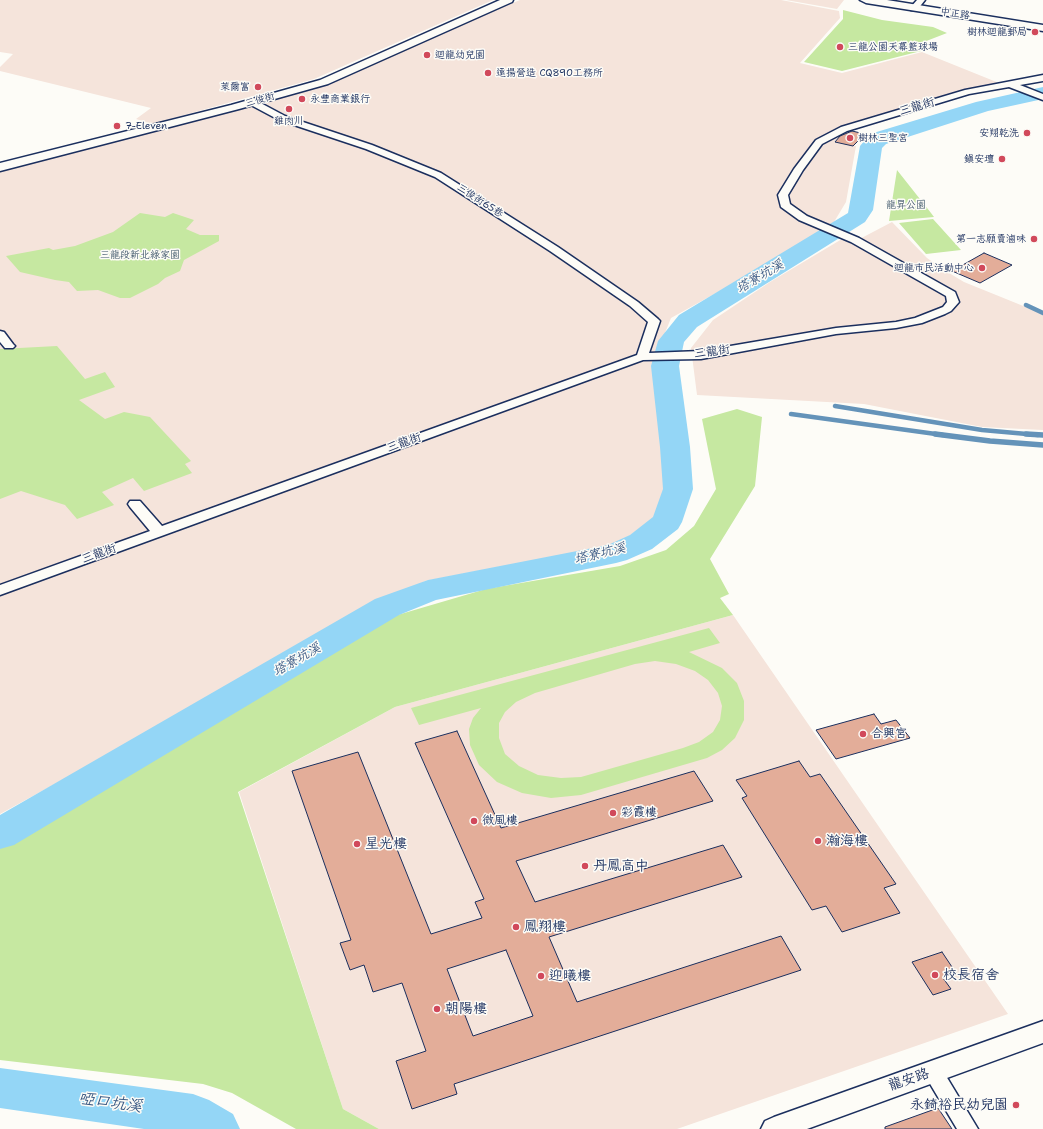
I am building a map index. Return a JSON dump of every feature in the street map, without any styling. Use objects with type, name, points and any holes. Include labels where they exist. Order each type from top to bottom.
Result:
[{"type":"main road","name":"中正路","points":[[866,0],[917,4],[1043,28]]},
{"type":"main road","name":"中正路","points":[[925,0],[1043,19]]},
{"type":"street","name":"三俊街","points":[[0,167],[324,82],[508,0]]},
{"type":"street","name":"三龍街","points":[[0,590],[647,357],[701,355],[836,331],[918,321],[947,309],[952,302],[951,294],[856,240],[823,228],[793,212],[786,205],[783,195],[799,169],[820,142],[844,129],[968,92],[1043,78]]},
{"type":"street","points":[[1010,84],[1043,97]]},
{"type":"street","name":"三俊街65巷","points":[[252,102],[282,118],[369,147],[438,175],[554,249],[634,304],[654,321],[647,357]]},
{"type":"street","points":[[0,334],[9,346]]},
{"type":"street","points":[[135,504],[159,532]]},
{"type":"street","name":"龍安路","points":[[774,1129],[1043,1032]]},
{"type":"street","points":[[933,1072],[968,1129]]},
{"type":"shaded area","points":[[0,0],[493,0],[314,79],[152,124],[136,119],[151,108],[0,71],[0,67],[13,54],[0,52]]},
{"type":"shaded area","points":[[520,0],[781,0],[839,11],[840,18],[800,63],[842,73],[922,52],[999,83],[965,90],[846,130],[835,141],[856,146],[846,202],[834,222],[815,238],[671,318],[658,350],[658,388],[664,488],[654,518],[618,544],[425,581],[0,814],[0,168],[320,85]]},
{"type":"shaded area","points":[[786,0],[844,0],[837,9]]},
{"type":"shaded area","points":[[892,222],[927,258],[949,273],[964,282],[1043,314],[1043,430],[982,427],[864,404],[697,395],[691,348],[713,320],[770,282],[842,239],[852,243]]},
{"type":"shaded area","name":"丹鳳高中","points":[[733,615],[1008,1014],[677,1129],[379,1129],[343,1109],[239,792],[395,707]]},
{"type":"green space","points":[[843,10],[882,20],[933,27],[947,33],[916,45],[921,51],[842,71],[804,62],[843,19]]},
{"type":"green space","name":"龍昇公園","points":[[897,170],[931,213],[934,217],[889,221]]},
{"type":"green space","name":"三龍段新北綠家園","points":[[140,213],[165,217],[173,213],[194,220],[186,229],[200,235],[219,235],[219,241],[184,260],[180,271],[130,298],[120,298],[98,290],[77,291],[69,282],[20,272],[6,256],[49,248],[53,250],[75,246],[113,232]]},
{"type":"green space","points":[[933,219],[961,250],[926,254],[899,223]]},
{"type":"green space","points":[[57,346],[85,379],[105,372],[115,387],[79,400],[105,419],[124,412],[150,417],[191,461],[185,464],[192,473],[144,491],[133,478],[102,492],[114,505],[77,519],[65,505],[21,491],[0,499],[0,349]]},
{"type":"green space","points":[[737,409],[762,417],[755,486],[710,559],[729,594],[720,598],[733,615],[395,707],[238,792],[343,1109],[379,1129],[296,1129],[232,1093],[203,1084],[0,1060],[0,844],[377,621],[486,589],[620,566],[666,550],[694,526],[716,489],[702,419]]},
{"type":"green space","points":[[709,628],[720,643],[689,652],[722,668],[737,683],[744,701],[744,720],[735,738],[722,750],[707,758],[581,795],[551,798],[522,793],[497,782],[479,765],[470,745],[469,729],[473,718],[481,708],[419,725],[411,708]],"holes":[[[655,661],[676,664],[695,671],[708,680],[718,693],[722,706],[720,720],[713,732],[699,742],[683,748],[581,777],[561,778],[538,775],[519,766],[505,754],[499,738],[499,723],[505,712],[516,702],[535,693],[635,664]]]},
{"type":"building","name":"樹林三聖宮","points":[[852,131],[865,134],[853,146],[835,142],[840,136]]},
{"type":"building","name":"迴龍市民活動中心","points":[[984,253],[1012,265],[980,283],[952,271]]},
{"type":"building","name":"合興宮","points":[[874,714],[881,724],[896,720],[910,738],[836,759],[816,730]]},
{"type":"building","points":[[457,731],[501,828],[694,771],[713,801],[516,861],[535,902],[723,845],[742,877],[549,937],[577,1002],[781,936],[801,970],[454,1084],[457,1094],[412,1109],[396,1061],[426,1051],[402,983],[373,992],[364,965],[350,970],[340,943],[351,940],[292,771],[358,752],[431,934],[482,918],[475,902],[484,899],[415,743]],"holes":[[[506,950],[533,1016],[473,1036],[447,969]]]},
{"type":"building","name":"瀚海樓","points":[[799,761],[810,777],[820,774],[896,884],[884,888],[900,913],[842,932],[826,906],[812,910],[742,798],[747,796],[736,780]]},
{"type":"building","name":"校長宿舍","points":[[942,952],[956,973],[943,978],[951,989],[933,995],[912,962]]},
{"type":"building","points":[[938,1108],[952,1129],[885,1129],[885,1127]]},
{"type":"waterway","name":"塔寮坑溪","points":[[0,834],[387,607],[428,591],[616,553],[641,542],[667,522],[678,489],[675,447],[665,366],[671,341],[688,321],[857,217],[861,210],[871,146],[878,139],[983,106],[1043,93]]},
{"type":"waterway","points":[[1026,305],[1043,313]]},
{"type":"waterway","points":[[835,406],[982,430],[1028,434]]},
{"type":"waterway","points":[[791,414],[943,435]]},
{"type":"waterway","points":[[935,434],[990,441],[1043,445]]},
{"type":"waterway","points":[[1028,434],[1043,435]]},
{"type":"waterway","points":[[1028,434],[1038,435]]},
{"type":"waterway","name":"啞口坑溪","points":[[0,1088],[193,1115],[217,1129]]},
{"type":"place","name":"樹林迴龍郵局","points":[[1035,32]]},
{"type":"place","name":"三龍公園天幕籃球場","points":[[840,47]]},
{"type":"place","name":"迴龍幼兒園","points":[[427,55]]},
{"type":"place","name":"遠揚營造 CQ890工務所","points":[[488,73]]},
{"type":"place","name":"萊爾富","points":[[258,87]]},
{"type":"place","name":"永豐商業銀行","points":[[302,99]]},
{"type":"place","name":"雞肉川","points":[[289,109]]},
{"type":"place","name":"7-Eleven","points":[[117,126]]},
{"type":"place","name":"安翔乾洗","points":[[1027,133]]},
{"type":"place","name":"樹林三聖宮","points":[[850,138]]},
{"type":"place","name":"鎮安壇","points":[[1002,159]]},
{"type":"place","name":"第一志願賣滷味","points":[[1034,239]]},
{"type":"place","name":"迴龍市民活動中心","points":[[982,268]]},
{"type":"place","name":"合興宮","points":[[863,734]]},
{"type":"place","name":"彩霞樓","points":[[613,813]]},
{"type":"place","name":"微風樓","points":[[474,821]]},
{"type":"place","name":"瀚海樓","points":[[818,841]]},
{"type":"place","name":"星光樓","points":[[357,844]]},
{"type":"place","name":"丹鳳高中","points":[[585,866]]},
{"type":"place","name":"鳳翔樓","points":[[516,927]]},
{"type":"place","name":"校長宿舍","points":[[935,975]]},
{"type":"place","name":"迎曦樓","points":[[541,976]]},
{"type":"place","name":"朝陽樓","points":[[437,1009]]},
{"type":"place","name":"永錡裕民幼兒園","points":[[1016,1105]]}]
